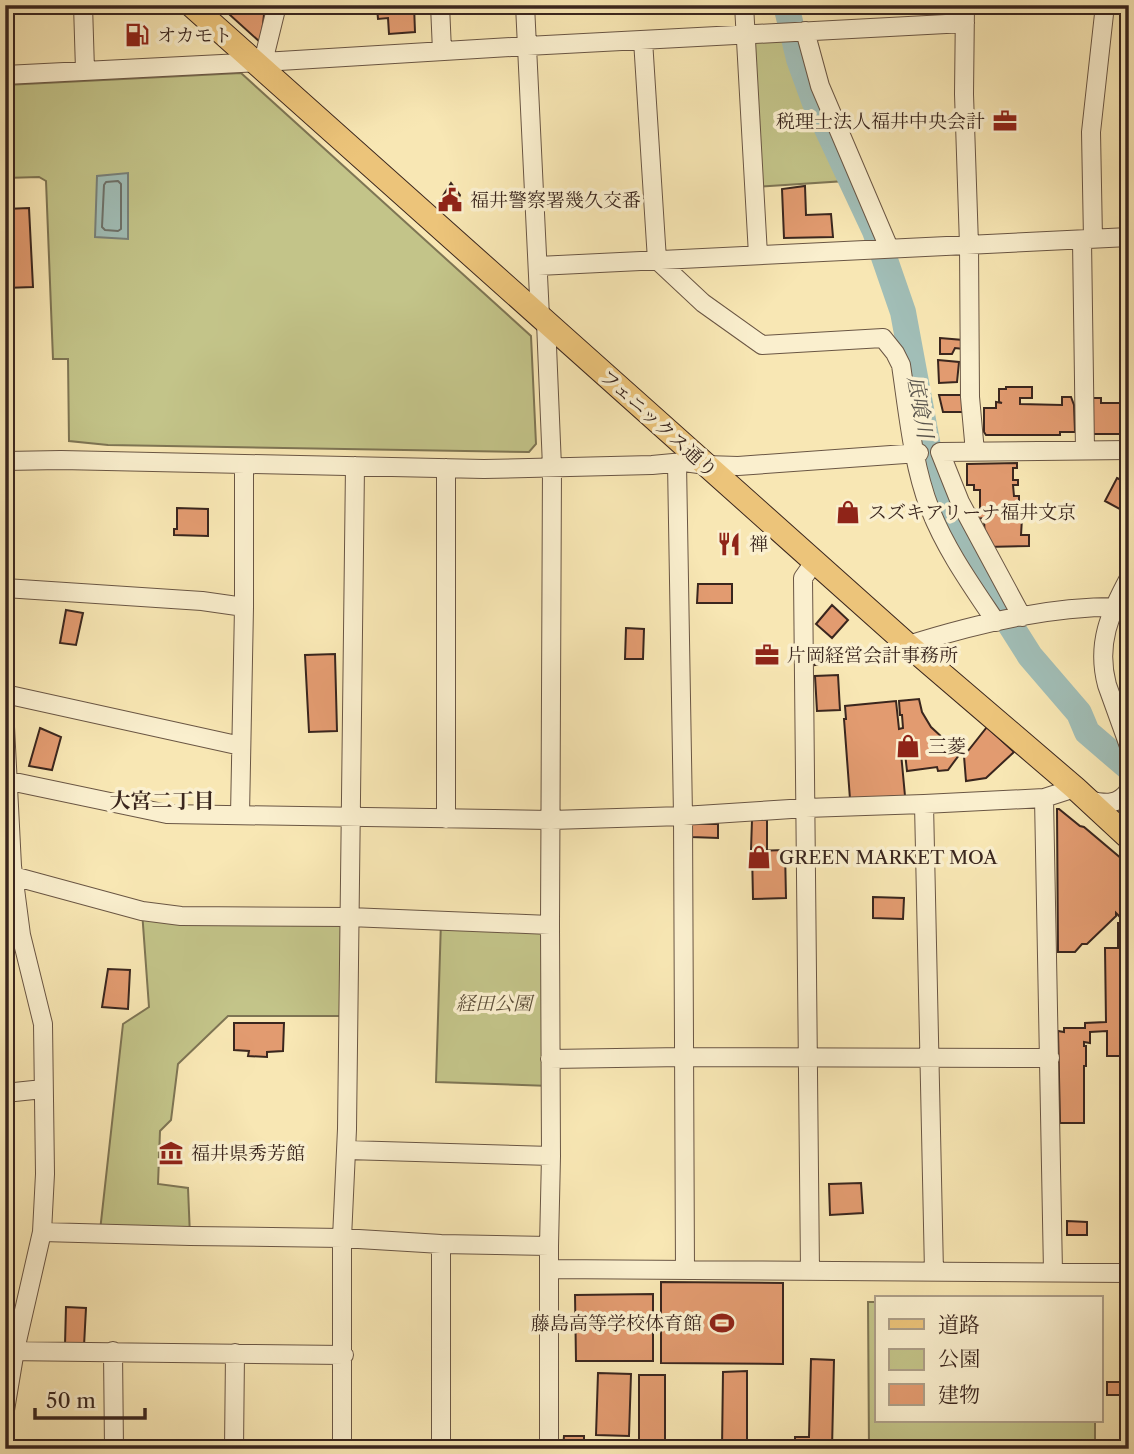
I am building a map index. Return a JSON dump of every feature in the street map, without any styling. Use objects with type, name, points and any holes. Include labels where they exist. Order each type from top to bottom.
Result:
[{"type":"main road","name":"フェニックス通り","points":[[191,5],[259,62],[543,320],[1129,838]]},
{"type":"street","points":[[83,5],[85,70]]},
{"type":"street","points":[[259,62],[277,5]]},
{"type":"street","points":[[440,5],[442,51]]},
{"type":"street","points":[[525,5],[538,266],[552,467],[549,1449]]},
{"type":"street","points":[[744,5],[758,255]]},
{"type":"street","points":[[1085,450],[1091,132],[1105,5]]},
{"type":"street","points":[[5,75],[798,32],[965,14],[970,397],[975,452]]},
{"type":"street","points":[[798,32],[889,248]]},
{"type":"street","points":[[643,40],[657,260],[703,303],[762,345],[883,338],[901,365],[929,506],[942,537],[996,622]]},
{"type":"street","points":[[538,266],[1129,237]]},
{"type":"street","points":[[1022,617],[960,502],[940,452],[1129,450]]},
{"type":"street","points":[[5,461],[484,469],[677,463],[738,466],[917,453]]},
{"type":"street","points":[[677,463],[683,816],[685,1270]]},
{"type":"street","points":[[240,815],[244,464]]},
{"type":"street","points":[[342,1449],[342,1238],[347,1150],[355,466]]},
{"type":"street","points":[[446,468],[446,819]]},
{"type":"street","points":[[810,1271],[803,578],[815,561]]},
{"type":"street","points":[[1127,739],[1107,685],[1103,665],[1105,635],[1121,607],[1129,578]]},
{"type":"street","points":[[5,588],[202,601],[244,607]]},
{"type":"street","points":[[908,645],[956,630],[1022,617],[1080,608],[1121,607]]},
{"type":"street","points":[[5,694],[241,746]]},
{"type":"street","points":[[5,727],[13,876],[21,935],[43,1024],[45,1174],[42,1232],[10,1351],[5,1410]]},
{"type":"street","points":[[7,780],[167,814],[551,821],[1082,794],[1102,803],[1114,803],[1128,792]]},
{"type":"street","points":[[1044,798],[1054,1272]]},
{"type":"street","points":[[924,804],[934,1272]]},
{"type":"street","points":[[13,876],[142,911],[181,916],[349,917],[550,925]]},
{"type":"street","points":[[550,1059],[1051,1058]]},
{"type":"street","points":[[5,1093],[43,1089]]},
{"type":"street","points":[[347,1150],[551,1156]]},
{"type":"street","points":[[42,1232],[342,1238],[441,1244],[549,1246]]},
{"type":"street","points":[[441,1244],[441,1449]]},
{"type":"street","points":[[549,1269],[1129,1273]]},
{"type":"street","points":[[10,1351],[344,1354]]},
{"type":"street","points":[[113,1351],[114,1449]]},
{"type":"street","points":[[234,1449],[235,1353]]},
{"type":"green space","points":[[790,32],[845,181],[754,187],[745,35]]},
{"type":"green space","points":[[241,73],[531,336],[536,444],[529,452],[108,445],[69,441],[68,359],[53,359],[46,181],[39,177],[5,178],[5,85]]},
{"type":"green space","points":[[142,911],[349,920],[349,1016],[228,1016],[178,1064],[171,1120],[160,1131],[158,1184],[188,1188],[190,1236],[99,1240],[123,1024],[149,1007]]},
{"type":"green space","name":"経田公園","points":[[441,921],[550,925],[550,1086],[436,1082]]},
{"type":"green space","points":[[868,1302],[875,1302],[875,1422],[1095,1422],[1095,1449],[869,1449]]},
{"type":"water","points":[[128,173],[128,239],[95,237],[97,176]]},
{"type":"building","points":[[219,5],[265,5],[261,43]]},
{"type":"building","points":[[298,5],[363,5],[363,8],[299,12]]},
{"type":"building","points":[[414,5],[415,32],[389,34],[388,18],[378,19],[377,7]]},
{"type":"building","points":[[451,183],[460,195],[453,210],[441,199]]},
{"type":"building","points":[[805,186],[806,215],[831,214],[833,237],[784,238],[782,189]]},
{"type":"building","points":[[29,208],[33,287],[5,288],[5,209]]},
{"type":"building","points":[[940,338],[963,340],[964,349],[955,348],[952,354],[940,354]]},
{"type":"building","points":[[938,360],[959,362],[957,382],[939,383]]},
{"type":"building","points":[[1032,387],[1032,398],[1020,398],[1020,404],[1062,405],[1062,397],[1071,397],[1075,432],[1060,432],[1060,435],[986,435],[984,408],[996,408],[996,402],[1002,403],[999,402],[999,389]]},
{"type":"building","points":[[939,395],[963,395],[963,412],[943,412]]},
{"type":"building","points":[[1092,398],[1101,398],[1101,403],[1129,403],[1129,434],[1092,434]]},
{"type":"building","points":[[1017,463],[1017,468],[1013,468],[1013,480],[1018,480],[1018,485],[1013,485],[1014,496],[1019,496],[1021,535],[1029,535],[1029,546],[986,547],[984,518],[975,519],[975,509],[980,509],[980,490],[974,490],[974,485],[967,485],[967,464]]},
{"type":"building","points":[[1117,478],[1129,484],[1129,514],[1105,501]]},
{"type":"building","points":[[177,508],[208,509],[208,536],[174,535],[174,529],[177,529]]},
{"type":"building","points":[[698,584],[732,584],[732,603],[697,603]]},
{"type":"building","points":[[832,605],[848,620],[832,638],[816,624]]},
{"type":"building","points":[[66,610],[83,613],[76,645],[60,643]]},
{"type":"building","points":[[626,628],[644,629],[643,659],[625,659]]},
{"type":"building","points":[[827,650],[829,662],[815,665],[813,652]]},
{"type":"building","points":[[335,654],[337,731],[309,732],[305,655]]},
{"type":"building","points":[[838,675],[840,710],[817,711],[815,676]]},
{"type":"building","points":[[919,699],[922,712],[931,727],[962,751],[948,770],[938,771],[937,767],[907,771],[905,753],[901,753],[905,796],[850,799],[845,706],[896,701],[899,729],[903,728],[899,701]]},
{"type":"building","points":[[987,727],[1014,752],[986,778],[966,781],[964,756]]},
{"type":"building","points":[[40,728],[61,737],[52,770],[29,766]]},
{"type":"building","points":[[1057,809],[1084,827],[1129,865],[1129,908],[1125,911],[1125,923],[1129,923],[1129,1056],[1107,1056],[1107,1031],[1090,1032],[1090,1043],[1084,1042],[1084,1123],[1060,1123],[1058,1031],[1064,1032],[1064,1028],[1085,1028],[1085,1023],[1106,1022],[1105,948],[1118,948],[1120,917],[1116,913],[1087,944],[1082,944],[1075,952],[1058,952]]},
{"type":"building","points":[[752,820],[767,820],[767,851],[751,850]]},
{"type":"building","points":[[691,824],[718,824],[718,838],[691,837]]},
{"type":"building","points":[[785,850],[786,898],[753,899],[752,851]]},
{"type":"building","points":[[873,897],[904,898],[903,919],[873,918]]},
{"type":"building","points":[[108,969],[130,970],[128,1009],[102,1007]]},
{"type":"building","points":[[234,1023],[284,1023],[283,1051],[267,1052],[267,1057],[248,1056],[249,1051],[234,1050]]},
{"type":"building","points":[[861,1183],[863,1213],[830,1215],[829,1184]]},
{"type":"building","points":[[1067,1221],[1087,1222],[1087,1235],[1067,1235]]},
{"type":"building","name":"藤島高等学校体育館","points":[[661,1282],[783,1283],[783,1364],[661,1363]]},
{"type":"building","points":[[653,1294],[653,1361],[576,1361],[575,1295]]},
{"type":"building","points":[[66,1307],[86,1308],[84,1346],[65,1345]]},
{"type":"building","points":[[811,1359],[834,1360],[832,1449],[795,1449],[795,1437],[809,1437]]},
{"type":"building","points":[[747,1371],[747,1449],[722,1449],[723,1372]]},
{"type":"building","points":[[598,1373],[631,1374],[629,1436],[596,1435]]},
{"type":"building","points":[[639,1375],[665,1375],[665,1449],[639,1449]]},
{"type":"building","points":[[1107,1382],[1121,1382],[1121,1395],[1107,1395]]},
{"type":"building","points":[[564,1436],[584,1436],[584,1449],[563,1449]]},
{"type":"waterway","name":"底喰川","points":[[786,5],[799,59],[815,103],[875,231],[903,312],[931,463],[944,510],[968,558],[1030,656],[1079,713],[1087,732],[1129,768]]},
{"type":"place","name":"オカモト","points":[[137,35]]},
{"type":"place","name":"税理士法人福井中央会計","points":[[1005,121]]},
{"type":"place","name":"福井警察署幾久交番","points":[[450,200]]},
{"type":"place","name":"スズキアリーナ福井文京","points":[[848,512]]},
{"type":"place","name":"禅","points":[[729,544]]},
{"type":"place","name":"片岡経営会計事務所","points":[[767,655]]},
{"type":"place","name":"三菱","points":[[908,746]]},
{"type":"place","name":"GREEN MARKET MOA","points":[[759,857]]},
{"type":"place","name":"福井県秀芳館","points":[[171,1153]]},
{"type":"place","name":"藤島高等学校体育館","points":[[722,1323]]},
{"type":"district","name":"大宮二丁目","points":[[162,801]]}]
